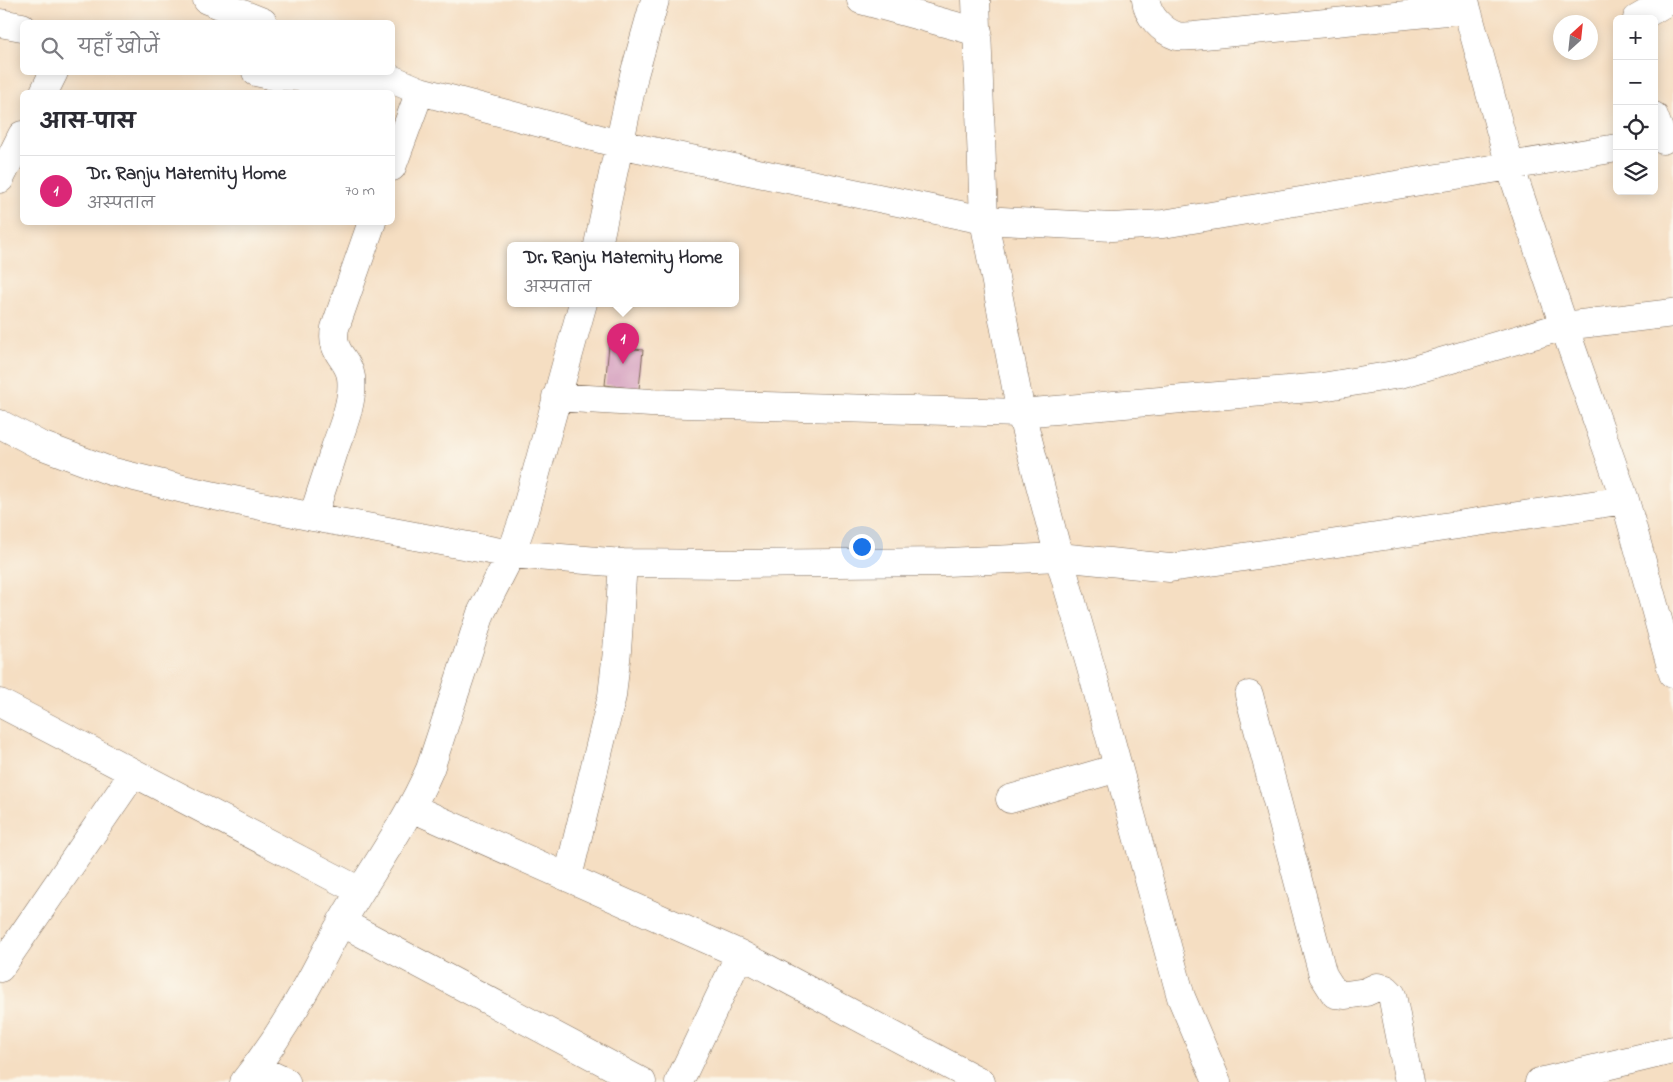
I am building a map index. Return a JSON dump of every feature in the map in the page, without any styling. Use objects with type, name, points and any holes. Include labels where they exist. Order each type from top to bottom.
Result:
[{"type":"street","points":[[207,0],[258,20]]},
{"type":"street","points":[[599,242],[634,75],[654,0]]},
{"type":"street","points":[[861,0],[978,32]]},
{"type":"street","points":[[976,0],[984,220],[1021,413],[1181,997],[1217,1082]]},
{"type":"street","points":[[1146,0],[1146,6],[1154,20],[1178,36],[1466,4],[1510,166],[1625,500],[1673,674]]},
{"type":"street","points":[[1644,15],[1670,0]]},
{"type":"street","points":[[0,23],[20,27]]},
{"type":"street","points":[[45,90],[52,75]]},
{"type":"street","points":[[270,75],[384,77],[420,91],[619,144],[984,220],[1112,227],[1163,224],[1613,149]]},
{"type":"street","points":[[395,158],[420,91]]},
{"type":"street","points":[[0,180],[20,139]]},
{"type":"street","points":[[313,517],[348,410],[351,389],[351,377],[348,368],[335,348],[333,337],[371,225]]},
{"type":"street","points":[[286,1082],[250,1075],[282,1030],[341,922],[412,808],[430,769],[481,613],[512,554],[533,487],[582,307]]},
{"type":"street","points":[[556,397],[651,403],[1021,413],[1322,387],[1365,381],[1400,374],[1564,326],[1673,313]]},
{"type":"street","points":[[0,424],[38,444],[110,471],[187,490],[313,517],[512,554],[623,562],[741,564],[938,562],[1059,557],[1170,568],[1625,500]]},
{"type":"street","points":[[568,877],[612,696],[623,562]]},
{"type":"street","points":[[1248,695],[1323,976],[1335,994],[1346,995],[1377,988],[1386,989],[1392,995],[1409,1082]]},
{"type":"street","points":[[0,703],[360,891]]},
{"type":"street","points":[[1010,799],[1118,768]]},
{"type":"street","points":[[0,968],[133,774]]},
{"type":"street","points":[[412,808],[740,954],[981,1082]]},
{"type":"street","points":[[341,922],[642,1082]]},
{"type":"street","points":[[679,1082],[740,954]]},
{"type":"street","points":[[1539,1082],[1673,1050]]},
{"type":"building","points":[[609,346],[643,350],[639,389],[605,385]]},
{"type":"place","name":"Dr. Ranju Maternity Home","points":[[623,364]]}]
